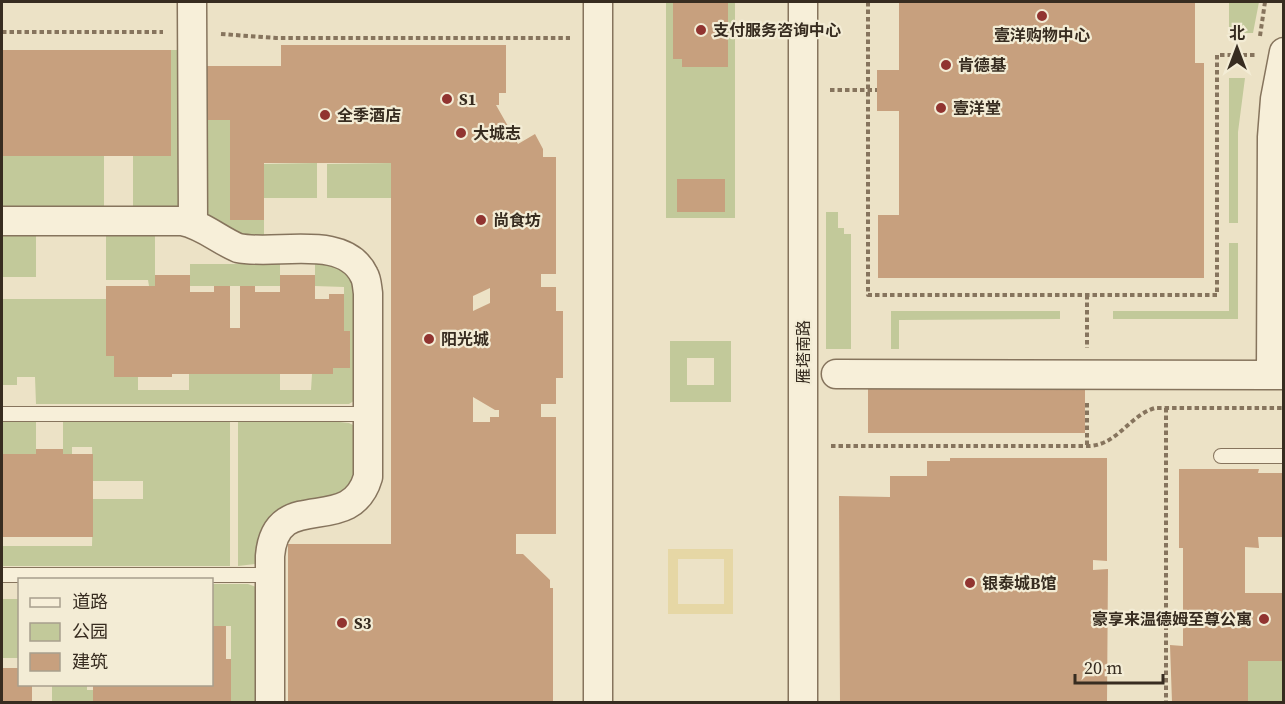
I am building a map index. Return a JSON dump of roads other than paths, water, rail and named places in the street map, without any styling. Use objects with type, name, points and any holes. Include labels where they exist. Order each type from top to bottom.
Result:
[{"type":"street","points":[[192,2],[193,224]]},
{"type":"street","points":[[598,2],[598,702]]},
{"type":"street","name":"雁塔南路","points":[[803,2],[803,702]]},
{"type":"street","points":[[836,374],[1279,372],[1271,148],[1275,99],[1270,54]]},
{"type":"street","points":[[2,220],[176,220],[193,224],[238,248],[325,250],[342,253],[356,262],[365,276],[369,293],[369,469],[365,486],[356,500],[333,512],[297,516],[283,525],[273,539],[270,548],[270,702]]},
{"type":"lane","points":[[2,414],[369,414]]},
{"type":"lane","points":[[1221,456],[1284,456]]},
{"type":"lane","points":[[2,575],[270,575]]},
{"type":"place","name":"壹洋购物中心","points":[[1042,16]]},
{"type":"place","name":"支付服务咨询中心","points":[[701,30]]},
{"type":"place","name":"肯德基","points":[[946,65]]},
{"type":"place","name":"S1","points":[[447,99]]},
{"type":"place","name":"壹洋堂","points":[[941,108]]},
{"type":"place","name":"全季酒店","points":[[325,115]]},
{"type":"place","name":"大城志","points":[[461,133]]},
{"type":"place","name":"尚食坊","points":[[481,220]]},
{"type":"place","name":"阳光城","points":[[429,339]]},
{"type":"place","name":"银泰城B馆","points":[[970,583]]},
{"type":"place","name":"豪享来温德姆至尊公寓","points":[[1264,619]]},
{"type":"place","name":"S3","points":[[342,623]]}]
